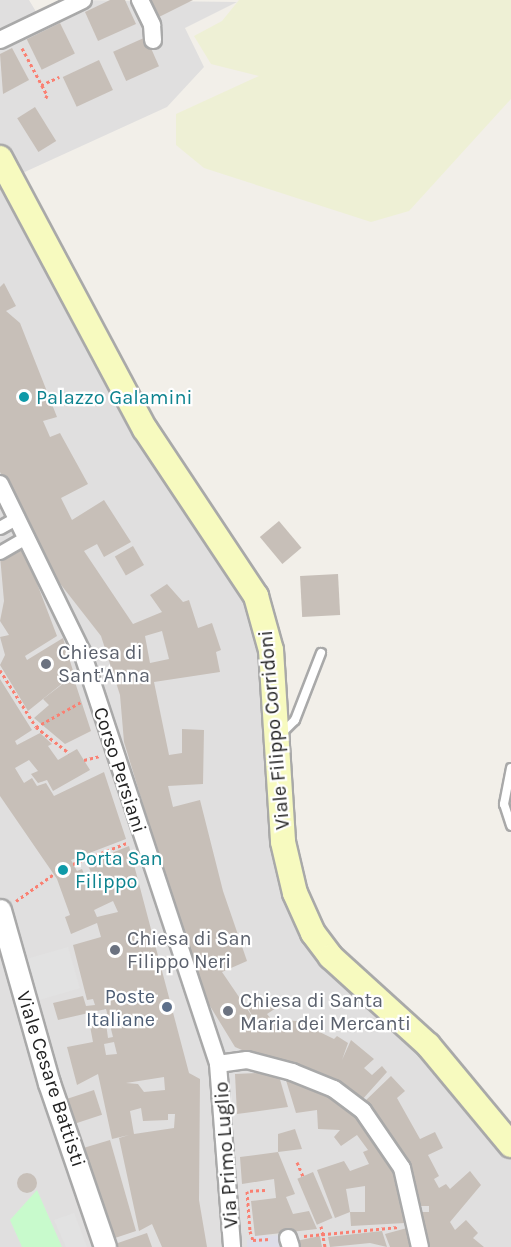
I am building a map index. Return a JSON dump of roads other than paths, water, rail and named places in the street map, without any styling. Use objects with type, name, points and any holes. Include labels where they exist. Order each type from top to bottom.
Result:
[{"type":"main road","name":"Viale Filippo Corridoni","points":[[0,159],[145,429],[256,596],[271,650],[274,742],[283,842],[295,893],[313,933],[331,957],[428,1046],[511,1145]]},
{"type":"street","points":[[7,37],[84,0]]},
{"type":"street","points":[[140,0],[152,25],[153,40]]},
{"type":"street","name":"Corso Persiani","points":[[0,484],[63,607],[96,694],[218,1064]]},
{"type":"street","points":[[0,528],[18,518]]},
{"type":"street","points":[[0,553],[28,537]]},
{"type":"street","name":"Viale Cesare Battisti","points":[[1,916],[49,1083],[105,1247]]},
{"type":"street","points":[[218,1064],[247,1060],[292,1072],[334,1089],[363,1111],[402,1168],[420,1247]]},
{"type":"street","name":"Via Primo Luglio","points":[[218,1064],[232,1247]]},
{"type":"lane","points":[[274,742],[295,720],[321,653]]},
{"type":"lane","points":[[511,768],[504,804],[511,826]]},
{"type":"place","name":"Palazzo Galamini","points":[[24,397]]},
{"type":"place","name":"Chiesa di Sant'Anna","points":[[46,664]]},
{"type":"place","name":"Porta San Filippo","points":[[63,870]]},
{"type":"place","name":"Chiesa di San Filippo Neri","points":[[115,950]]},
{"type":"place","name":"Poste Italiane","points":[[167,1007]]},
{"type":"place","name":"Chiesa di Santa Maria dei Mercanti","points":[[228,1011]]}]
